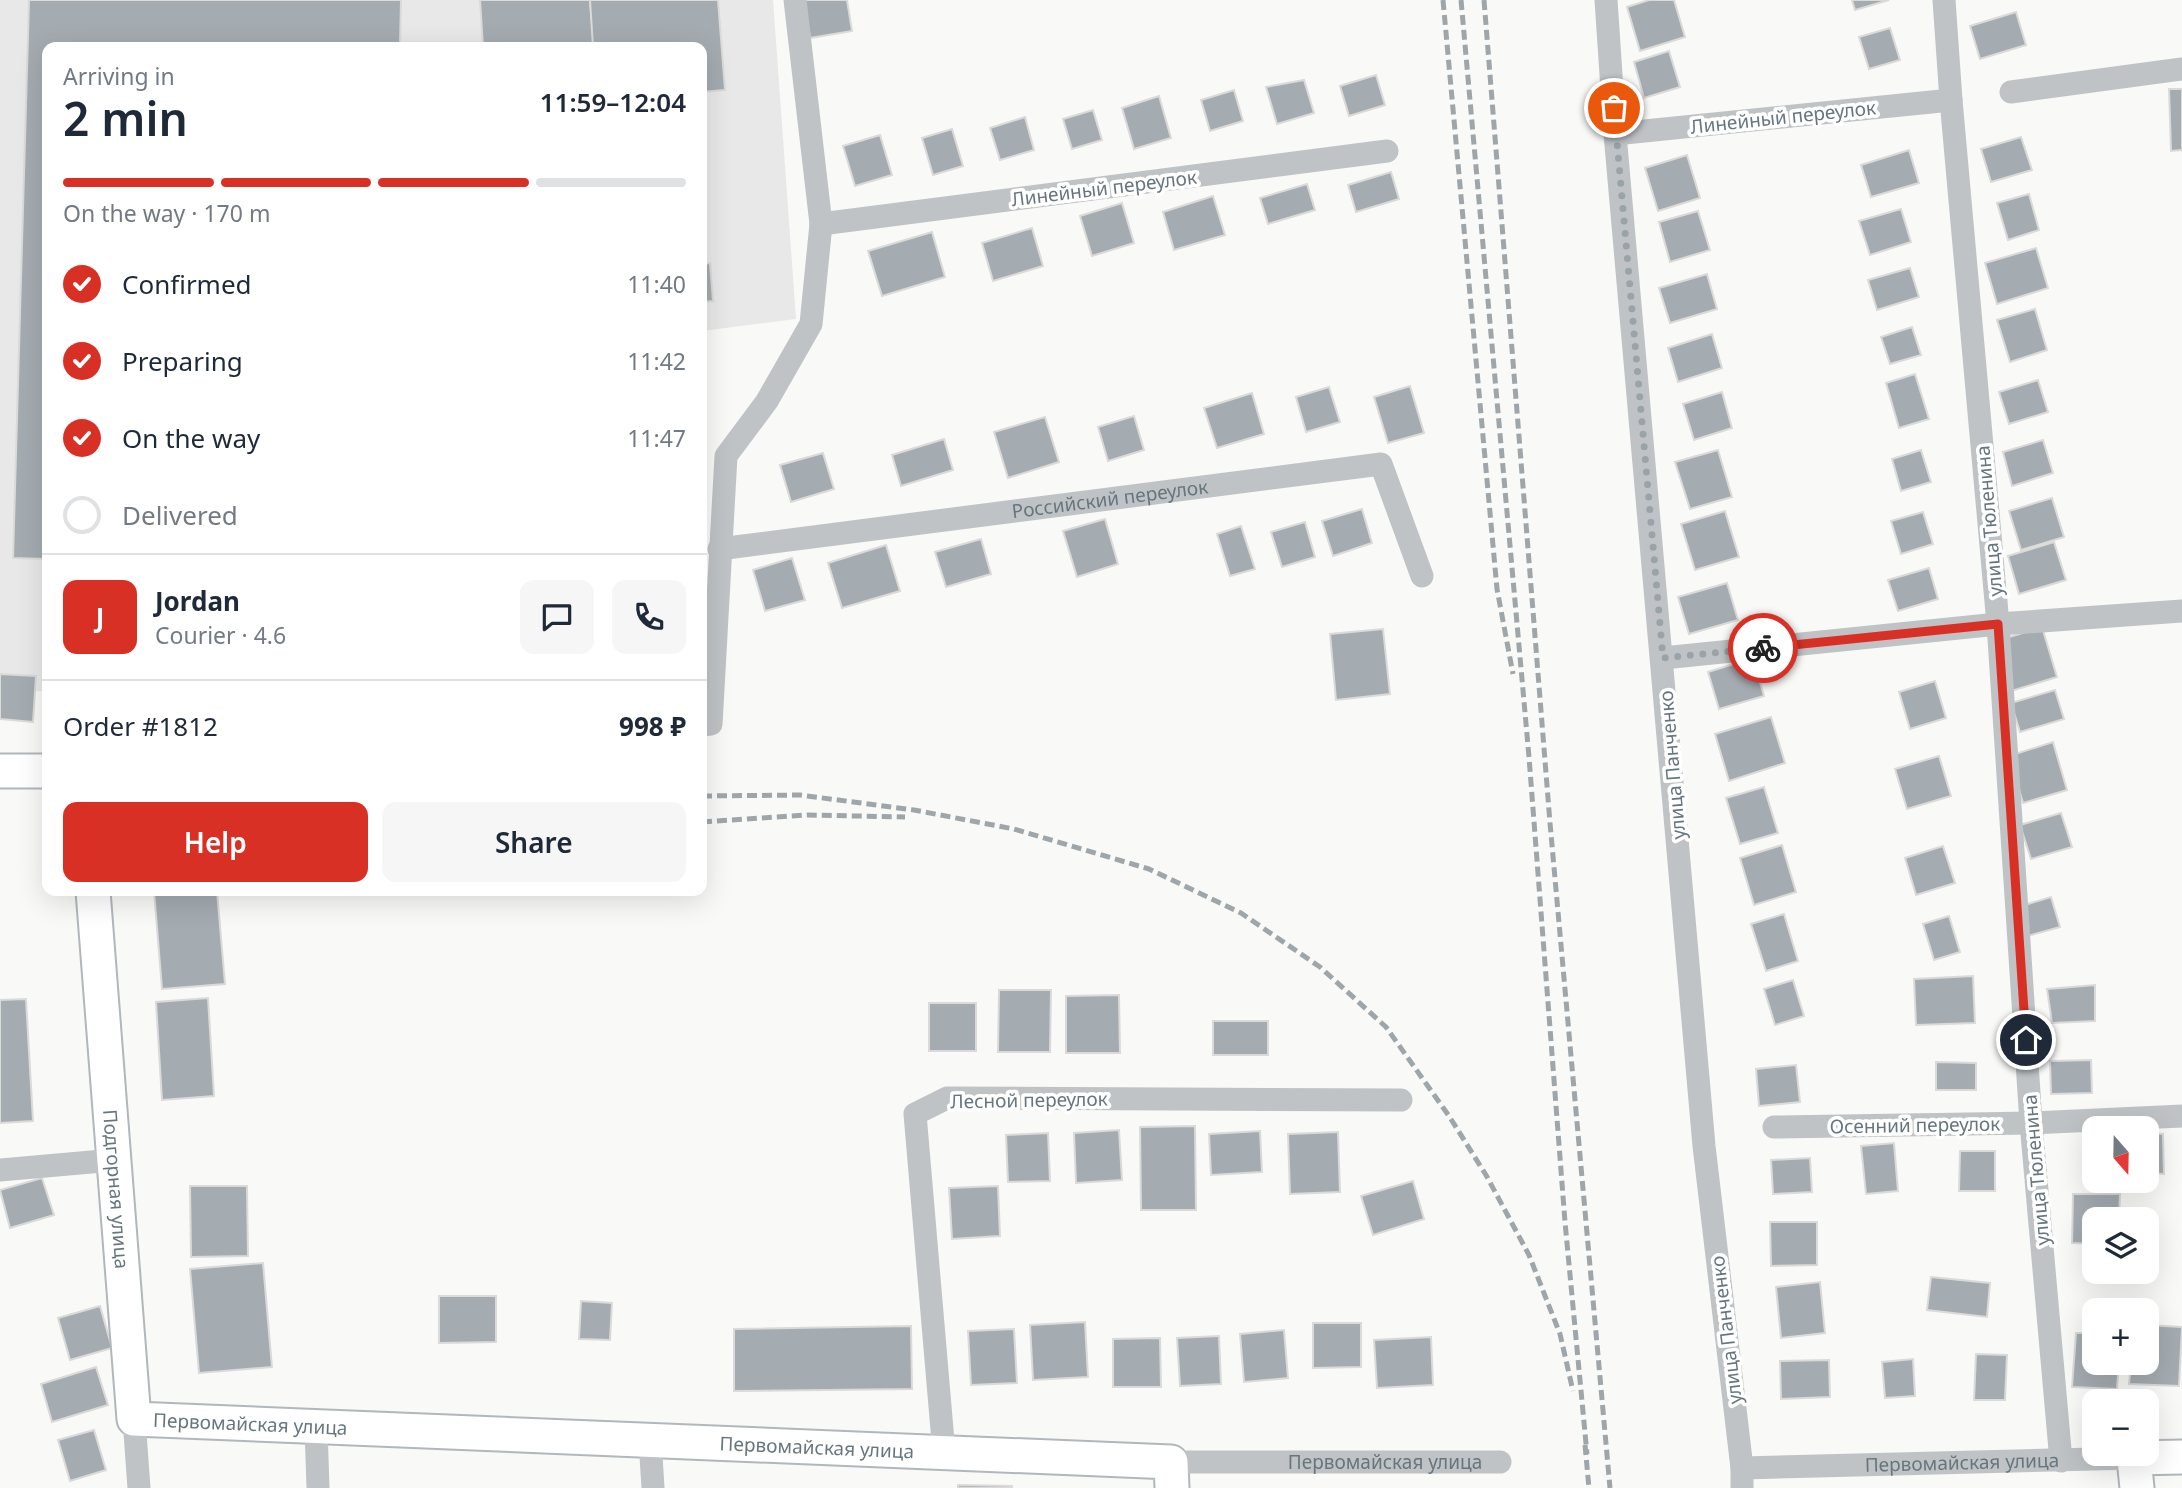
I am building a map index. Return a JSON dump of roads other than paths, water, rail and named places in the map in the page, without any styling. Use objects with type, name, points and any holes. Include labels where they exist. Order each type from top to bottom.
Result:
[{"type":"street","points":[[707,711],[726,456],[766,401],[811,324],[821,224],[795,0]]},
{"type":"street","name":"улица Панченко","points":[[1606,0],[1615,134],[1704,1146],[1742,1478]]},
{"type":"street","name":"улица Тюленина","points":[[1944,0],[1998,624],[2031,1123],[2061,1461]]},
{"type":"street","points":[[2011,92],[2182,69]]},
{"type":"street","name":"Линейный переулок","points":[[1615,134],[1951,100]]},
{"type":"street","name":"Линейный переулок","points":[[821,224],[1387,151]]},
{"type":"street","name":"Российский переулок","points":[[719,549],[1381,464],[1422,576]]},
{"type":"street","points":[[1663,658],[1998,624],[2182,611]]},
{"type":"street","points":[[0,771],[42,771]]},
{"type":"street","name":"Подгорная улица","points":[[93,896],[139,1488]]},
{"type":"street","name":"Лесной переулок","points":[[944,1453],[915,1114],[947,1098],[1401,1100]]},
{"type":"street","name":"Осенний переулок","points":[[1774,1127],[2031,1123],[2182,1116]]},
{"type":"street","points":[[0,1170],[114,1160]]},
{"type":"street","name":"Первомайская улица","points":[[134,1419],[944,1453],[1171,1475],[1500,1462]]},
{"type":"street","points":[[316,1427],[318,1488]]},
{"type":"street","points":[[650,1440],[653,1488]]},
{"type":"street","name":"Первомайская улица","points":[[1742,1478],[2061,1461],[2136,1473],[2182,1457]]},
{"type":"railway","points":[[1443,0],[1497,589],[1513,674]]},
{"type":"railway","points":[[1461,0],[1529,757],[1565,1222],[1587,1454]]},
{"type":"railway","points":[[1484,0],[1550,823],[1610,1488]]},
{"type":"railway","points":[[707,796],[800,795],[914,810],[1014,829],[1149,869],[1241,913],[1320,967],[1386,1027],[1449,1116],[1486,1175],[1529,1255],[1560,1334],[1573,1391]]},
{"type":"railway","points":[[707,822],[807,815],[905,817]]},
{"type":"railway","points":[[1585,1445],[1589,1488]]}]
